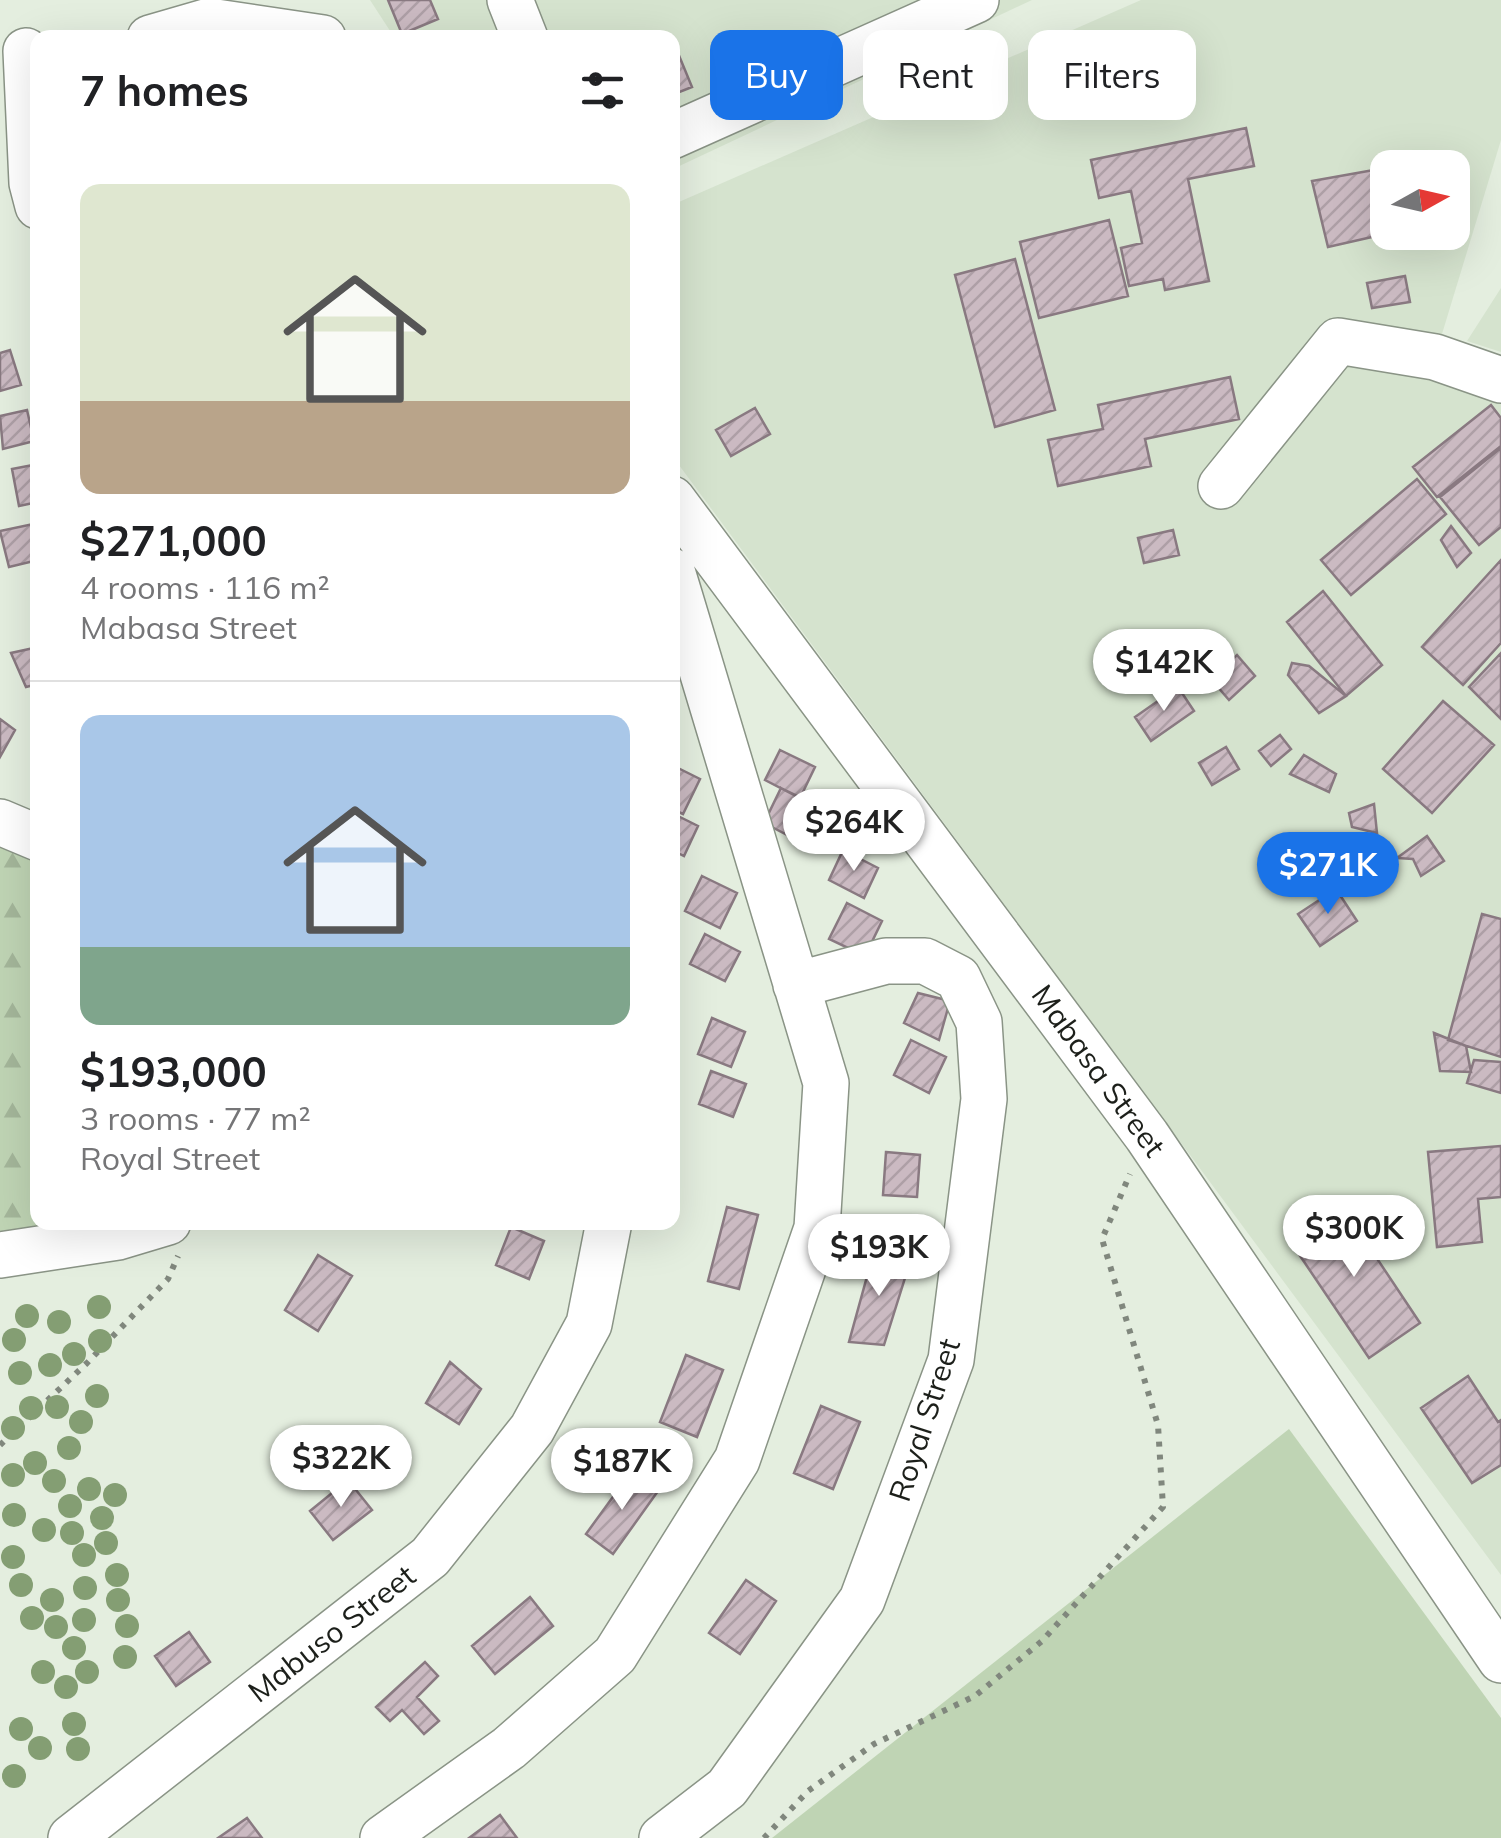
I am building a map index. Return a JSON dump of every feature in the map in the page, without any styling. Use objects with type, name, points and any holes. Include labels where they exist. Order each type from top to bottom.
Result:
[{"type":"street","points":[[510,0],[522,30]]},
{"type":"street","points":[[680,132],[976,0]]},
{"type":"street","points":[[178,30],[209,21],[269,30]]},
{"type":"street","points":[[21,50],[30,159]]},
{"type":"street","points":[[1221,486],[1338,341],[1435,357],[1501,380]]},
{"type":"street","name":"Mabasa Street","points":[[680,510],[1147,1136],[1501,1660]]},
{"type":"street","points":[[383,1838],[509,1748],[615,1656],[737,1460],[817,1228],[826,1083],[680,597]]},
{"type":"street","points":[[0,822],[30,835]]},
{"type":"street","name":"Royal Street","points":[[662,1838],[726,1788],[862,1600],[951,1360],[984,1099],[979,1022],[958,978],[925,960],[886,961],[796,986]]},
{"type":"street","name":"Mabuso Street","points":[[71,1838],[430,1557],[532,1429],[589,1324],[607,1230]]},
{"type":"street","points":[[0,1256],[118,1237],[174,1237]]},
{"type":"path","points":[[764,1838],[808,1791],[874,1744],[976,1696],[1042,1641],[1164,1507],[1158,1425],[1102,1239],[1147,1136]]},
{"type":"path","points":[[0,1445],[168,1279],[174,1237]]},
{"type":"shaded area","points":[[370,0],[1032,0],[968,30],[863,30],[863,80],[843,89],[843,30],[710,30],[710,120],[777,120],[680,166],[680,30],[389,30]]},
{"type":"shaded area","points":[[1141,0],[1501,0],[1501,140],[1470,242],[1470,150],[1370,150],[1370,250],[1468,250],[1435,357],[1501,376],[1501,1575],[680,466],[680,202],[866,120],[1008,120],[1008,58],[1028,49],[1028,120],[1196,120],[1196,30],[1072,30]]},
{"type":"shaded area","points":[[1501,288],[1501,352],[1467,341]]},
{"type":"green space","points":[[0,832],[30,843],[30,1230],[0,1236]]},
{"type":"green space","points":[[1289,1429],[1501,1718],[1501,1838],[772,1838]]},
{"type":"building","points":[[388,0],[430,0],[438,19],[412,30],[400,30]]},
{"type":"building","points":[[680,58],[692,87],[680,92]]},
{"type":"building","points":[[1246,128],[1254,166],[1188,179],[1209,281],[1165,290],[1163,279],[1129,286],[1121,248],[1142,243],[1131,191],[1099,198],[1091,160]]},
{"type":"building","points":[[1370,171],[1370,237],[1328,247],[1312,181]]},
{"type":"building","points":[[1109,220],[1128,296],[1039,318],[1020,242]]},
{"type":"building","points":[[1015,259],[1055,410],[995,427],[955,275]]},
{"type":"building","points":[[1405,276],[1410,302],[1372,308],[1367,283]]},
{"type":"building","points":[[10,350],[21,385],[0,391],[0,353]]},
{"type":"building","points":[[1230,377],[1239,419],[1145,439],[1151,466],[1058,486],[1048,440],[1103,429],[1098,405]]},
{"type":"building","points":[[1491,405],[1501,418],[1501,446],[1437,497],[1413,467]]},
{"type":"building","points":[[755,408],[770,434],[731,456],[716,430]]},
{"type":"building","points":[[27,410],[30,442],[3,449],[0,416]]},
{"type":"building","points":[[1501,448],[1501,527],[1479,545],[1440,497]]},
{"type":"building","points":[[30,466],[30,504],[19,506],[12,469]]},
{"type":"building","points":[[1417,479],[1446,514],[1351,595],[1321,560]]},
{"type":"building","points":[[30,525],[30,562],[9,567],[0,531]]},
{"type":"building","points":[[1451,526],[1471,553],[1457,567],[1441,540]]},
{"type":"building","points":[[1173,530],[1179,555],[1144,563],[1138,538]]},
{"type":"building","points":[[1501,560],[1501,643],[1463,685],[1422,647]]},
{"type":"building","points":[[1323,591],[1382,665],[1346,696],[1287,622]]},
{"type":"building","points":[[30,649],[30,686],[26,687],[11,653]]},
{"type":"building","points":[[1501,653],[1501,719],[1469,687]]},
{"type":"building","points":[[1237,655],[1255,676],[1229,700],[1211,679]]},
{"type":"building","points":[[1292,663],[1309,666],[1346,696],[1319,713],[1288,675]]},
{"type":"building","points":[[1178,687],[1194,711],[1151,741],[1135,717]]},
{"type":"building","points":[[1443,701],[1494,745],[1432,813],[1383,769]]},
{"type":"building","points":[[0,719],[15,730],[0,757]]},
{"type":"building","points":[[1280,735],[1291,749],[1271,766],[1259,751]]},
{"type":"building","points":[[1226,747],[1239,769],[1212,785],[1199,763]]},
{"type":"building","points":[[780,750],[815,767],[800,798],[765,780]]},
{"type":"building","points":[[1304,755],[1336,774],[1329,792],[1290,774]]},
{"type":"building","points":[[680,769],[700,779],[683,814],[680,813]]},
{"type":"building","points":[[781,788],[816,805],[799,841],[764,823]]},
{"type":"building","points":[[1374,804],[1377,833],[1352,827],[1349,813]]},
{"type":"building","points":[[680,817],[698,826],[684,856],[680,854]]},
{"type":"building","points":[[1427,836],[1444,861],[1421,876],[1413,859],[1397,858]]},
{"type":"building","points":[[843,850],[878,868],[864,898],[829,880]]},
{"type":"building","points":[[702,876],[737,893],[720,928],[685,911]]},
{"type":"building","points":[[1336,889],[1357,921],[1320,946],[1298,914]]},
{"type":"building","points":[[847,903],[882,921],[865,956],[829,939]]},
{"type":"building","points":[[1482,914],[1501,919],[1501,1057],[1448,1040]]},
{"type":"building","points":[[705,934],[740,952],[725,981],[690,964]]},
{"type":"building","points":[[918,993],[950,1001],[939,1040],[904,1023]]},
{"type":"building","points":[[712,1018],[745,1032],[731,1067],[698,1054]]},
{"type":"building","points":[[1434,1033],[1466,1046],[1471,1072],[1440,1071]]},
{"type":"building","points":[[911,1040],[946,1057],[929,1093],[894,1075]]},
{"type":"building","points":[[1474,1060],[1501,1062],[1501,1093],[1467,1083]]},
{"type":"building","points":[[711,1071],[746,1084],[733,1117],[699,1104]]},
{"type":"building","points":[[1501,1146],[1501,1197],[1478,1199],[1482,1242],[1437,1247],[1428,1152]]},
{"type":"building","points":[[886,1152],[920,1155],[917,1197],[883,1195]]},
{"type":"building","points":[[1340,1203],[1420,1323],[1369,1358],[1288,1238]]},
{"type":"building","points":[[727,1207],[758,1215],[739,1289],[708,1281]]},
{"type":"building","points":[[510,1230],[544,1241],[529,1279],[496,1265]]},
{"type":"building","points":[[874,1251],[910,1262],[884,1345],[849,1342]]},
{"type":"building","points":[[318,1255],[352,1276],[318,1331],[285,1310]]},
{"type":"building","points":[[686,1355],[723,1370],[697,1437],[660,1422]]},
{"type":"building","points":[[450,1362],[481,1389],[459,1424],[426,1403]]},
{"type":"building","points":[[1468,1376],[1498,1422],[1501,1420],[1501,1465],[1472,1483],[1421,1408]]},
{"type":"building","points":[[821,1406],[860,1422],[833,1489],[794,1473]]},
{"type":"building","points":[[631,1472],[658,1491],[613,1554],[586,1534]]},
{"type":"building","points":[[348,1480],[372,1510],[333,1540],[310,1511]]},
{"type":"building","points":[[746,1580],[776,1601],[740,1654],[709,1633]]},
{"type":"building","points":[[530,1597],[553,1626],[495,1674],[472,1646]]},
{"type":"building","points":[[189,1632],[210,1662],[176,1686],[155,1656]]},
{"type":"building","points":[[425,1662],[438,1676],[417,1697],[439,1721],[424,1734],[402,1710],[390,1721],[376,1707]]},
{"type":"building","points":[[500,1815],[517,1838],[469,1838]]},
{"type":"building","points":[[247,1818],[262,1838],[218,1838]]}]
